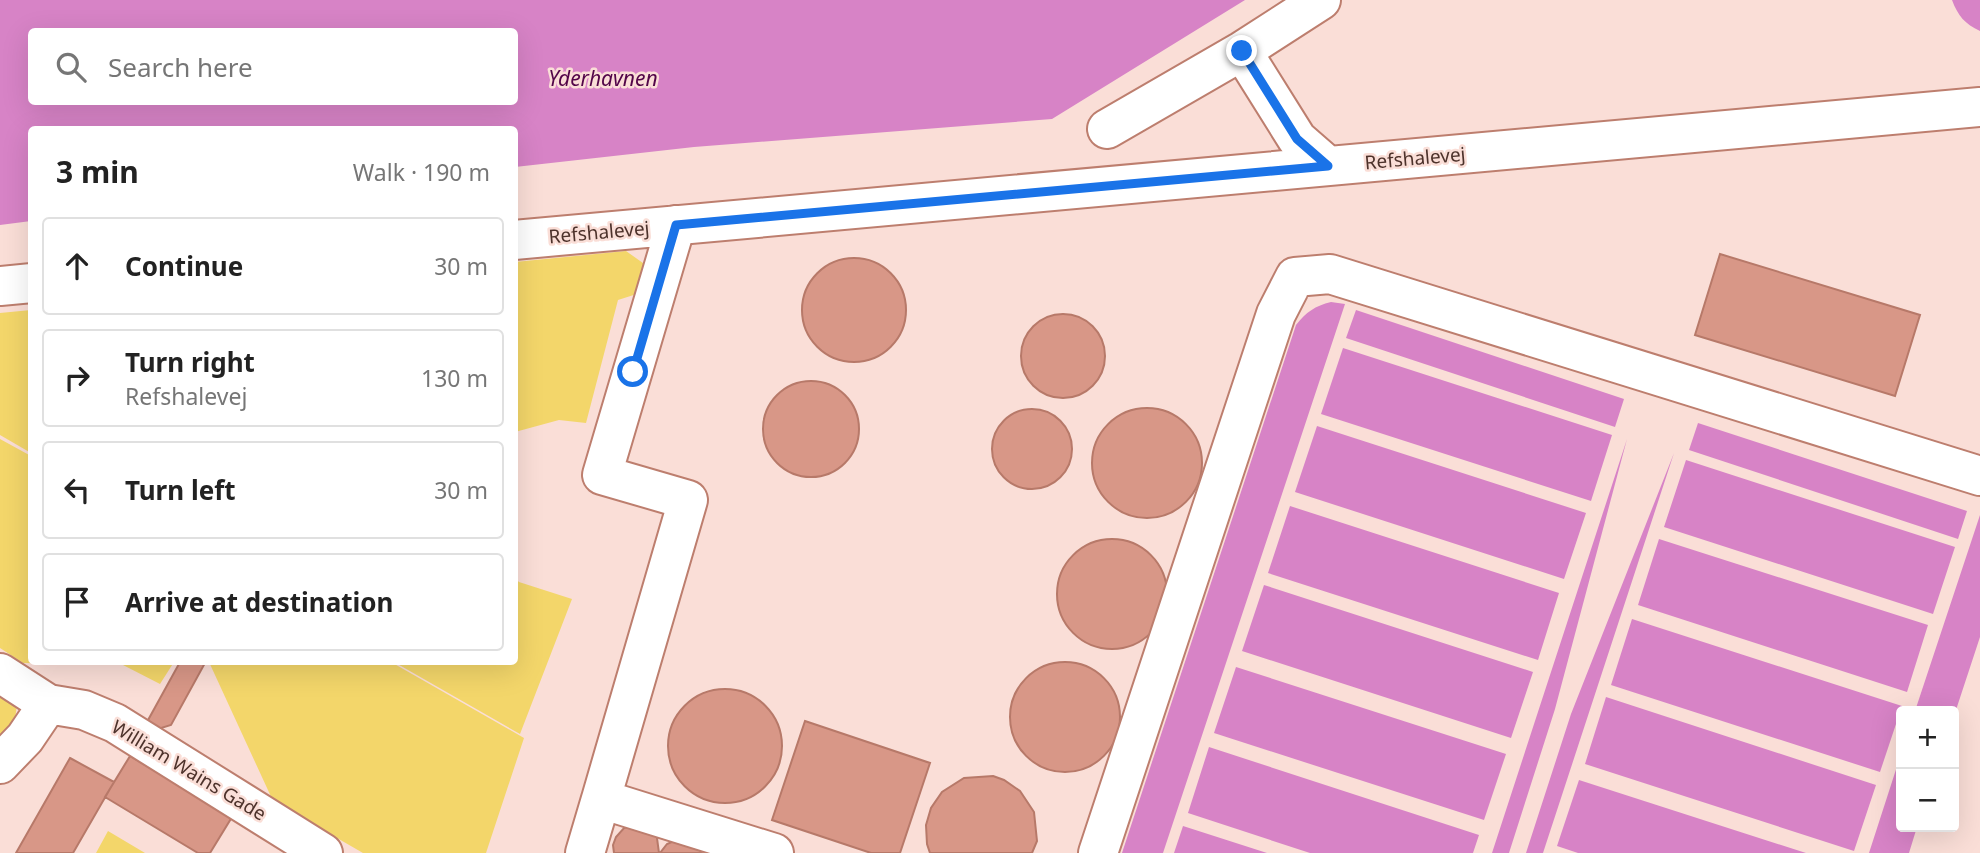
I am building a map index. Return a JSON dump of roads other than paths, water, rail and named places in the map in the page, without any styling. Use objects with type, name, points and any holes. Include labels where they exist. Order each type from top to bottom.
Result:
[{"type":"street","points":[[1107,130],[1242,51],[1321,0]]},
{"type":"street","points":[[1242,51],[1297,139],[1328,166]]},
{"type":"street","name":"Refshalevej","points":[[518,240],[1980,107]]},
{"type":"street","points":[[585,853],[688,500],[603,475],[676,225]]},
{"type":"street","points":[[1098,853],[1276,314],[1295,277],[1330,274],[1980,476]]},
{"type":"street","points":[[0,286],[28,283]]},
{"type":"street","name":"William Wains Gade","points":[[0,673],[48,704],[84,710],[115,723],[323,853]]},
{"type":"street","points":[[0,764],[26,738],[48,704]]},
{"type":"street","points":[[601,799],[774,853]]},
{"type":"water","name":"Yderhavnen","points":[[0,0],[1245,0],[1052,119],[694,147],[518,167],[518,126],[28,126],[28,221],[0,225]]},
{"type":"water","points":[[1952,0],[1980,0],[1980,31],[1963,19]]},
{"type":"water","points":[[1331,302],[1345,304],[1163,853],[1122,853],[1296,325],[1311,310]]},
{"type":"water","points":[[1356,310],[1624,399],[1615,427],[1346,338]]},
{"type":"water","points":[[1343,348],[1612,435],[1591,501],[1321,414]]},
{"type":"water","points":[[1698,423],[1967,511],[1958,539],[1689,450]]},
{"type":"water","points":[[1317,426],[1586,513],[1564,579],[1295,492]]},
{"type":"water","points":[[1627,439],[1555,709],[1509,853],[1492,853]]},
{"type":"water","points":[[1674,453],[1543,853],[1526,853],[1571,714]]},
{"type":"water","points":[[1686,460],[1955,547],[1933,614],[1664,527]]},
{"type":"water","points":[[1290,506],[1559,593],[1538,660],[1268,573]]},
{"type":"water","points":[[1980,515],[1980,637],[1957,706],[1917,706]]},
{"type":"water","points":[[1659,539],[1928,625],[1907,692],[1638,605]]},
{"type":"water","points":[[1264,585],[1533,672],[1511,738],[1242,651]]},
{"type":"water","points":[[1632,619],[1902,706],[1896,706],[1896,724],[1880,772],[1611,685]]},
{"type":"water","points":[[1236,667],[1506,754],[1484,820],[1214,733]]},
{"type":"water","points":[[1606,697],[1876,785],[1854,851],[1585,764]]},
{"type":"water","points":[[1209,747],[1479,835],[1473,853],[1310,853],[1188,813]]},
{"type":"water","points":[[1896,769],[1896,832],[1915,832],[1909,853],[1869,853]]},
{"type":"water","points":[[1579,780],[1806,853],[1578,853],[1557,846]]},
{"type":"water","points":[[1183,826],[1267,853],[1174,853]]}]
